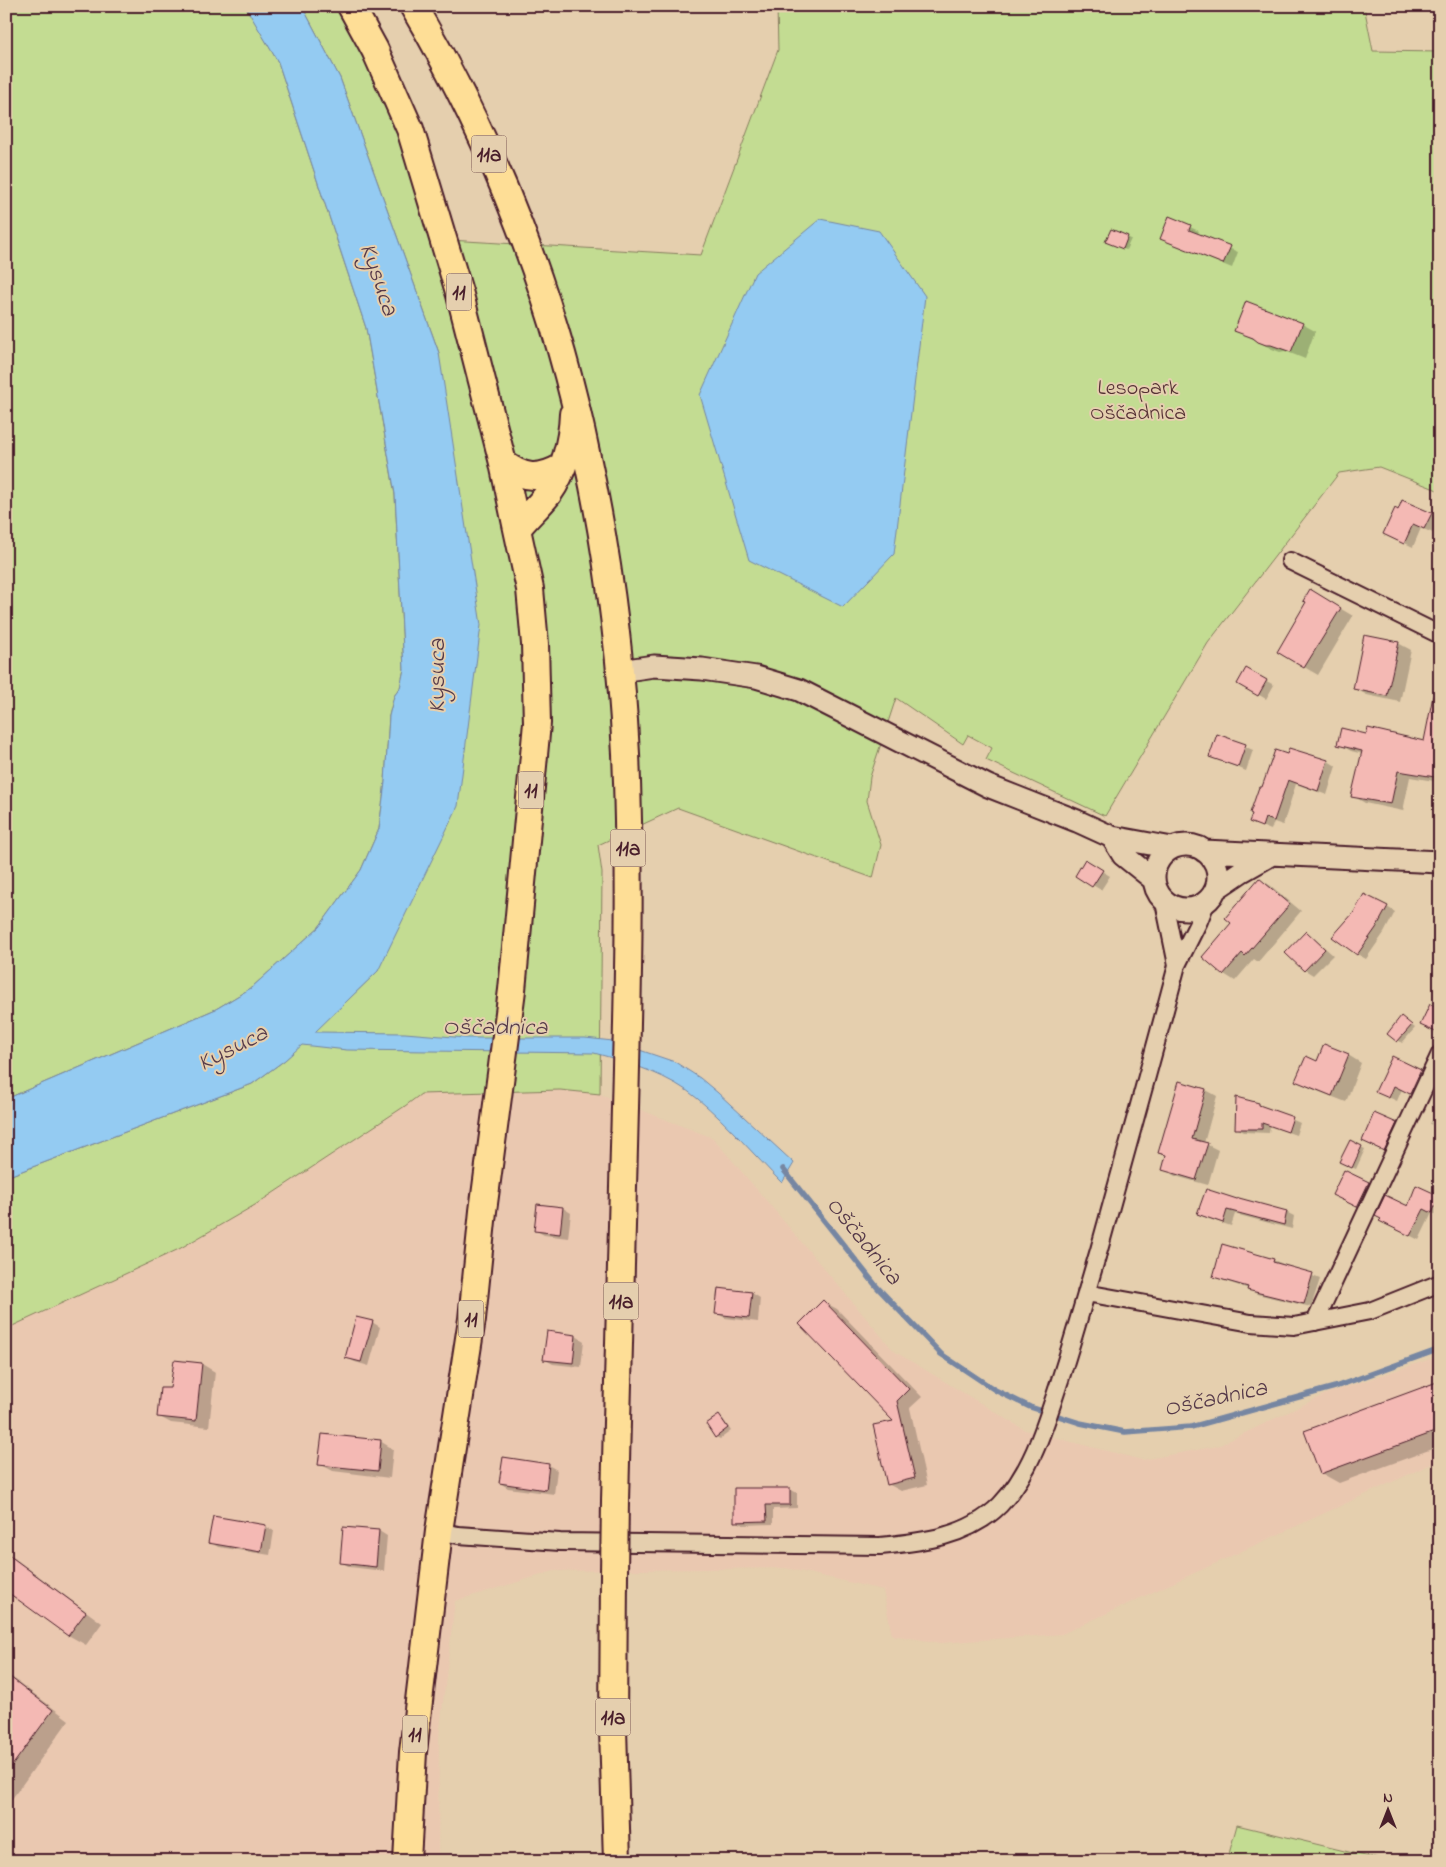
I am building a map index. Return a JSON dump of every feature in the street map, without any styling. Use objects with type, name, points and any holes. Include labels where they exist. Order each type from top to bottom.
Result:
[{"type":"main road","name":"11","points":[[351,6],[375,50],[410,129],[460,295],[517,529],[531,598],[535,644],[537,723],[512,990],[483,1211],[472,1319],[439,1530],[413,1752],[408,1861]]},
{"type":"main road","name":"11a","points":[[413,6],[448,69],[508,196],[540,286],[574,399],[587,456],[602,534],[620,671],[626,754],[629,891],[628,1025],[614,1574],[613,1729],[617,1861]]},
{"type":"main road","points":[[517,529],[548,494],[562,468],[572,427],[574,399]]},
{"type":"main road","points":[[502,463],[513,471],[525,476],[538,477],[551,474],[562,468]]},
{"type":"street","points":[[1290,561],[1440,635]]},
{"type":"street","points":[[620,671],[654,666],[702,669],[756,677],[799,690],[988,786],[1112,837],[1172,848],[1188,845],[1204,851],[1440,862]]},
{"type":"street","points":[[1112,837],[1122,855],[1153,879]]},
{"type":"street","points":[[1172,848],[1164,853],[1158,861],[1153,879],[1164,902],[1177,965]]},
{"type":"street","points":[[439,1530],[458,1535],[560,1542],[880,1546],[941,1537],[980,1520],[1000,1505],[1020,1478],[1045,1426],[1086,1293],[1177,965],[1196,928],[1218,877],[1217,867],[1212,858],[1204,851]]},
{"type":"street","points":[[1164,902],[1180,910],[1198,907],[1242,871],[1272,854]]},
{"type":"street","points":[[1315,1322],[1440,1054]]},
{"type":"street","points":[[1086,1293],[1252,1323],[1294,1326],[1370,1311],[1440,1283]]},
{"type":"shaded area","points":[[560,1090],[600,1094],[713,1138],[894,1351],[1025,1430],[1142,1460],[1218,1446],[1328,1393],[1440,1356],[1440,1460],[1062,1634],[941,1643],[892,1635],[883,1590],[786,1568],[554,1571],[455,1601],[439,1736],[438,1861],[6,1861],[6,1329],[179,1249],[255,1205],[421,1094]]},
{"type":"green space","points":[[6,6],[245,6],[248,10],[278,62],[366,328],[395,495],[404,669],[400,688],[394,696],[389,716],[385,782],[379,829],[361,870],[319,927],[251,988],[216,1009],[6,1099]]},
{"type":"green space","name":"Lesopark Oščadnica","points":[[302,6],[355,6],[449,240],[701,255],[778,50],[777,6],[1364,6],[1373,51],[1440,52],[1440,491],[1379,467],[1339,473],[1208,643],[1105,816],[986,760],[992,748],[968,735],[963,744],[896,698],[870,777],[867,801],[881,845],[873,878],[678,808],[598,845],[602,873],[600,1094],[560,1090],[421,1094],[255,1205],[179,1249],[6,1329],[6,1177],[252,1084],[285,1060],[378,971],[439,353],[340,78]]},
{"type":"green space","points":[[1237,1825],[1386,1861],[1227,1861]]},
{"type":"water","name":"Kysuca","points":[[245,6],[302,6],[340,78],[439,353],[481,625],[458,806],[378,971],[315,1032],[405,1033],[466,1038],[585,1038],[613,1041],[675,1062],[700,1078],[718,1093],[794,1163],[782,1183],[720,1119],[687,1091],[675,1083],[635,1065],[594,1053],[347,1050],[302,1045],[252,1084],[6,1177],[6,1099],[216,1009],[251,988],[319,927],[361,870],[379,829],[385,782],[389,716],[394,696],[400,688],[404,669],[395,494],[366,328],[278,62]]},
{"type":"water","points":[[820,219],[879,231],[925,296],[894,554],[843,607],[749,560],[700,395],[755,273]]},
{"type":"building","points":[[1169,216],[1191,225],[1189,230],[1231,246],[1223,264],[1160,239]]},
{"type":"building","points":[[1111,229],[1128,236],[1123,249],[1105,242]]},
{"type":"building","points":[[1246,301],[1303,323],[1291,352],[1266,345],[1234,331]]},
{"type":"building","points":[[1402,500],[1432,513],[1424,529],[1413,524],[1404,544],[1383,534],[1395,508],[1398,510]]},
{"type":"building","points":[[1310,589],[1341,608],[1304,668],[1277,652],[1306,602],[1303,601]]},
{"type":"building","points":[[1364,635],[1399,642],[1387,696],[1353,689]]},
{"type":"building","points":[[1246,668],[1267,680],[1258,696],[1237,684]]},
{"type":"building","points":[[1433,696],[1440,697],[1440,756],[1435,777],[1398,771],[1391,804],[1351,797],[1362,751],[1337,745],[1341,728],[1366,734],[1368,728],[1424,741]]},
{"type":"building","points":[[1217,734],[1246,744],[1238,767],[1209,757]]},
{"type":"building","points":[[1289,748],[1328,760],[1318,791],[1288,780],[1274,821],[1265,818],[1262,827],[1249,822],[1252,814],[1250,813],[1259,787],[1262,787],[1275,750],[1287,754]]},
{"type":"building","points":[[1085,859],[1103,870],[1092,887],[1075,876]]},
{"type":"building","points":[[1259,878],[1290,904],[1245,956],[1242,953],[1223,975],[1202,957],[1231,923],[1225,918]]},
{"type":"building","points":[[1364,894],[1388,906],[1376,928],[1357,955],[1332,937],[1354,912]]},
{"type":"building","points":[[1306,931],[1325,949],[1304,971],[1285,953]]},
{"type":"building","points":[[1430,1004],[1440,1009],[1440,1034],[1420,1025]]},
{"type":"building","points":[[1401,1016],[1412,1025],[1397,1042],[1387,1034]]},
{"type":"building","points":[[1324,1044],[1349,1054],[1332,1096],[1295,1081],[1306,1056],[1317,1061]]},
{"type":"building","points":[[1392,1056],[1421,1070],[1410,1094],[1394,1086],[1389,1098],[1375,1092]]},
{"type":"building","points":[[1179,1081],[1206,1089],[1192,1139],[1208,1143],[1196,1180],[1162,1170],[1166,1155],[1158,1153]]},
{"type":"building","points":[[1236,1097],[1259,1103],[1259,1105],[1293,1117],[1288,1132],[1262,1123],[1262,1129],[1235,1129]]},
{"type":"building","points":[[1374,1113],[1397,1123],[1384,1151],[1362,1141]]},
{"type":"building","points":[[1350,1140],[1362,1146],[1352,1168],[1339,1162]]},
{"type":"building","points":[[1344,1170],[1369,1182],[1357,1207],[1332,1195]]},
{"type":"building","points":[[1416,1185],[1440,1196],[1432,1213],[1424,1209],[1410,1236],[1379,1221],[1381,1219],[1375,1216],[1385,1195],[1408,1206]]},
{"type":"building","points":[[1206,1189],[1237,1199],[1287,1211],[1284,1225],[1227,1210],[1223,1223],[1197,1214]]},
{"type":"building","points":[[537,1204],[563,1207],[560,1234],[534,1231]]},
{"type":"building","points":[[1222,1244],[1274,1259],[1273,1262],[1313,1273],[1304,1304],[1247,1290],[1248,1287],[1213,1277]]},
{"type":"building","points":[[718,1288],[752,1292],[749,1318],[715,1314]]},
{"type":"building","points":[[823,1300],[909,1389],[897,1401],[915,1478],[887,1485],[873,1425],[893,1421],[799,1324]]},
{"type":"building","points":[[356,1317],[373,1321],[361,1362],[345,1358]]},
{"type":"building","points":[[547,1331],[576,1335],[573,1363],[543,1360]]},
{"type":"building","points":[[174,1360],[202,1363],[196,1421],[157,1417],[160,1388],[170,1388]]},
{"type":"building","points":[[1437,1382],[1440,1390],[1440,1430],[1320,1474],[1304,1431]]},
{"type":"building","points":[[719,1415],[728,1428],[715,1438],[706,1424]]},
{"type":"building","points":[[322,1434],[381,1440],[378,1471],[318,1465]]},
{"type":"building","points":[[503,1457],[549,1464],[546,1490],[499,1483]]},
{"type":"building","points":[[734,1488],[790,1488],[790,1505],[766,1505],[767,1521],[734,1522]]},
{"type":"building","points":[[213,1516],[266,1525],[261,1552],[208,1543]]},
{"type":"building","points":[[343,1527],[379,1530],[376,1567],[340,1563]]},
{"type":"building","points":[[6,1553],[86,1612],[68,1636],[6,1591]]},
{"type":"building","points":[[6,1674],[53,1710],[6,1774]]},
{"type":"waterway","name":"Oščadnica","points":[[783,1169],[877,1287],[941,1354],[995,1390],[1030,1407],[1080,1423],[1125,1432],[1191,1427],[1335,1387],[1440,1349]]}]
